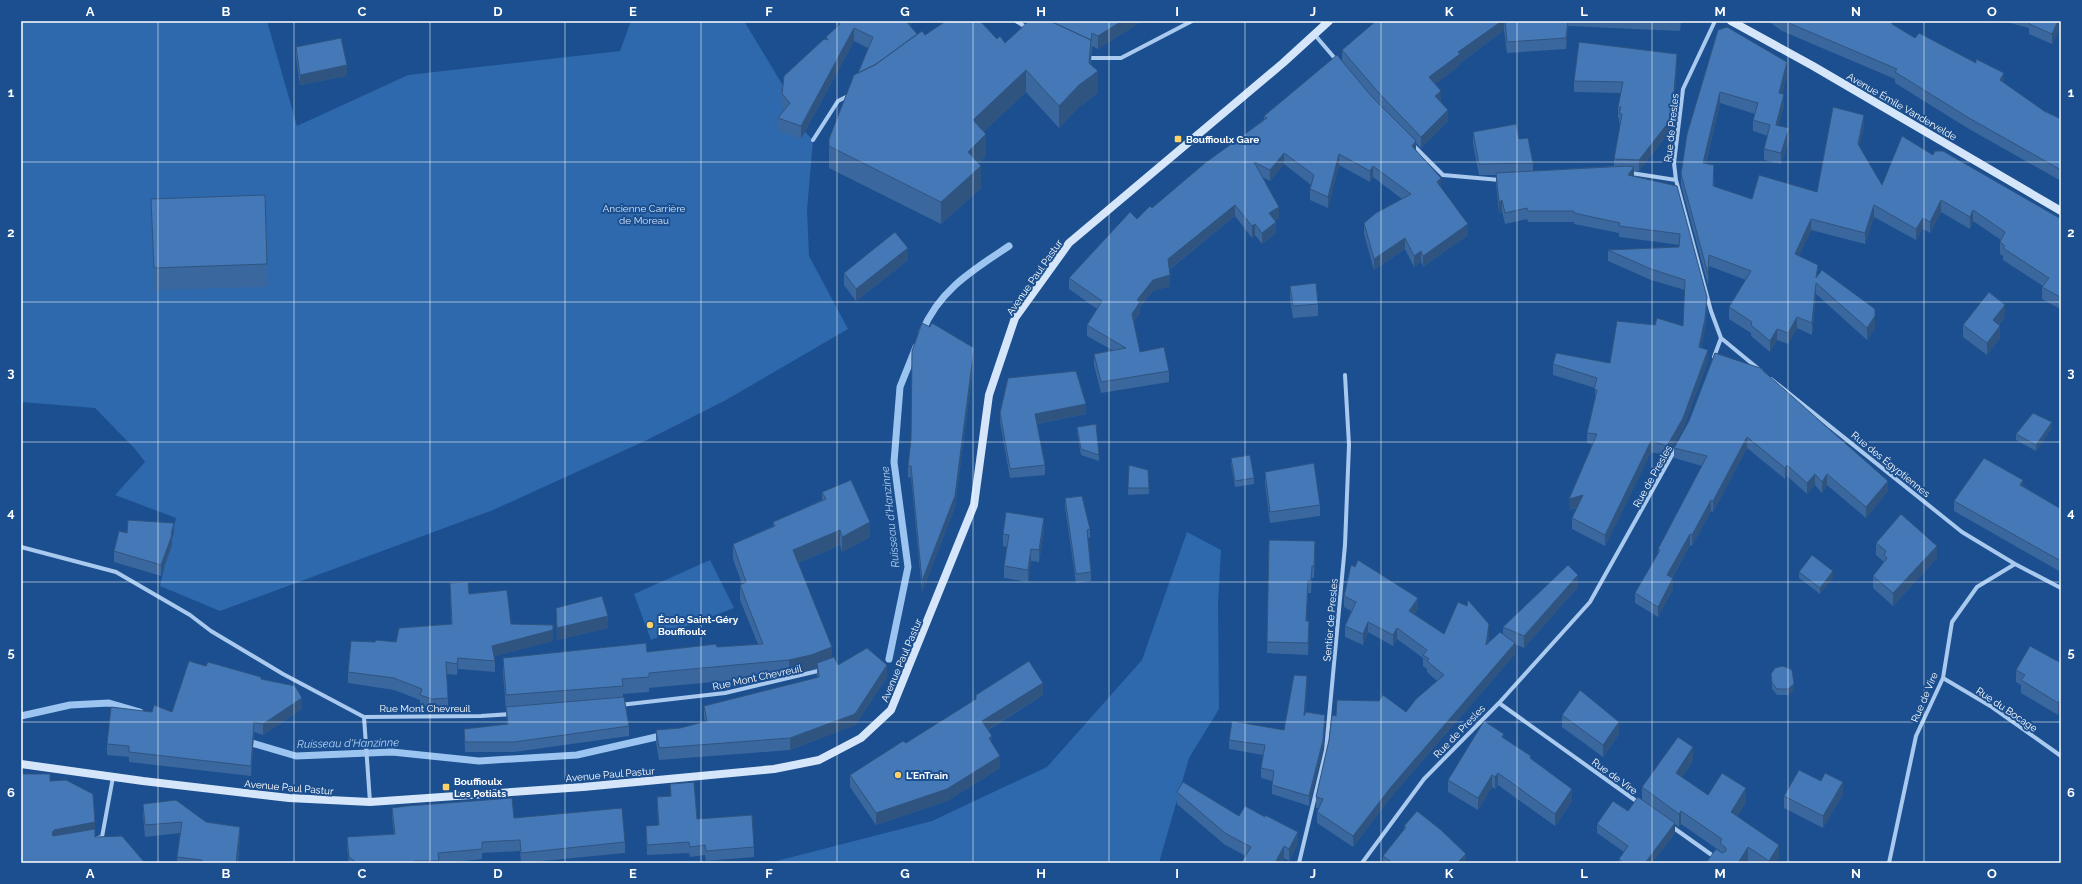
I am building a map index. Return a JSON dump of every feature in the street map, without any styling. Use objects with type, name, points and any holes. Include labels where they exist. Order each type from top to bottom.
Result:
[{"type":"main road","name":"Avenue Paul Pastur","points":[[21,764],[113,777],[289,798],[370,802],[583,787],[774,769],[819,760],[861,738],[891,710],[974,505],[989,395],[1015,318],[1070,243],[1283,63],[1329,21]]},
{"type":"main road","name":"Avenue Émile Vandervelde","points":[[1731,21],[1813,66],[2061,211]]},
{"type":"street","points":[[1016,21],[1032,31]]},
{"type":"street","points":[[1083,54],[1090,58],[1121,58],[1192,21]]},
{"type":"street","name":"Rue de Presles","points":[[1715,21],[1683,89],[1674,163],[1676,180],[1711,311],[1721,338]]},
{"type":"street","points":[[1314,34],[1340,64]]},
{"type":"street","points":[[813,140],[838,101],[856,92]]},
{"type":"street","points":[[1406,138],[1443,175],[1493,180],[1509,180]]},
{"type":"street","points":[[1627,173],[1676,180]]},
{"type":"street","points":[[1713,360],[1721,338]]},
{"type":"street","name":"Rue des Égyptiennes","points":[[1721,338],[1962,532],[2015,564],[2061,588]]},
{"type":"street","name":"Sentier de Presles","points":[[1299,863],[1326,750],[1345,553],[1350,445],[1345,375]]},
{"type":"street","name":"Rue de Presles","points":[[1362,863],[1424,779],[1499,702],[1590,602],[1679,444]]},
{"type":"street","name":"Rue Mont Chevreuil","points":[[21,546],[116,572],[190,615],[211,631],[283,674],[364,717],[481,716],[521,713]]},
{"type":"street","name":"Rue de Vire","points":[[1889,863],[1916,736],[1943,678],[1952,622],[1977,587],[2015,564]]},
{"type":"street","name":"Rue Mont Chevreuil","points":[[616,705],[725,693],[827,668]]},
{"type":"street","name":"Rue du Bocage","points":[[1943,678],[1992,707],[2061,756]]},
{"type":"street","name":"Rue de Vire","points":[[1499,702],[1646,808]]},
{"type":"street","points":[[364,717],[370,802]]},
{"type":"street","points":[[96,838],[102,836],[113,777]]},
{"type":"street","points":[[1665,822],[1723,863]]},
{"type":"green space","name":"Ancienne Carrière de Moreau","points":[[21,21],[267,21],[297,126],[408,75],[620,51],[631,21],[744,21],[785,89],[783,109],[813,140],[807,210],[809,256],[848,329],[726,400],[647,440],[493,510],[220,611],[160,586],[176,518],[115,495],[145,462],[136,450],[95,408],[21,402]]},
{"type":"green space","points":[[1187,532],[1221,550],[1218,602],[1219,709],[1189,758],[1159,863],[769,863],[932,821],[1047,767],[1142,660]]},
{"type":"green space","points":[[710,560],[734,608],[651,640],[634,594]]},
{"type":"building","points":[[838,21],[906,21],[917,34],[875,65],[858,73],[873,37],[854,28],[801,126],[778,118],[790,103],[782,94],[784,76],[824,39],[828,40],[826,37],[840,24]]},
{"type":"building","points":[[946,21],[980,21],[997,39],[1000,36],[1005,43],[1029,21],[1050,21],[1091,40],[1089,63],[1098,71],[1079,85],[1059,106],[1026,70],[973,120],[986,134],[968,152],[981,166],[941,202],[829,146],[829,139],[854,75],[876,64],[922,31],[925,35]]},
{"type":"building","points":[[1050,21],[1122,21],[1098,36],[1092,33],[1091,41]]},
{"type":"building","points":[[1376,21],[1502,21],[1458,52],[1460,54],[1429,77],[1441,91],[1435,96],[1448,110],[1421,137],[1378,92],[1342,50]]},
{"type":"building","points":[[1505,21],[1568,21],[1566,38],[1507,42]]},
{"type":"building","points":[[1784,21],[1891,21],[1892,24],[1915,38],[1919,33],[1976,63],[1976,59],[2004,73],[2000,80],[2044,111],[2061,119],[2061,170],[1969,118],[1895,72],[1897,69]]},
{"type":"building","points":[[2030,21],[2058,21],[2052,34],[2029,24]]},
{"type":"building","points":[[1727,27],[1787,62],[1779,93],[1784,94],[1776,125],[1789,128],[1781,153],[1764,149],[1770,125],[1753,120],[1758,103],[1720,92],[1703,163],[1714,165],[1713,186],[1752,199],[1759,175],[1817,192],[1833,107],[1864,115],[1858,144],[1882,185],[1902,136],[1933,155],[1935,151],[1943,151],[2061,219],[2060,297],[2042,287],[2049,278],[2003,248],[2005,246],[2000,242],[2005,232],[1973,210],[1970,217],[1941,200],[1930,222],[1923,218],[1916,229],[1874,205],[1865,233],[1811,219],[1795,254],[1818,265],[1816,278],[1822,270],[1875,309],[1875,316],[1867,328],[1816,283],[1812,323],[1797,317],[1788,333],[1777,329],[1770,341],[1751,325],[1752,322],[1729,307],[1751,271],[1709,255],[1708,274],[1681,174],[1687,134],[1718,30]]},
{"type":"building","points":[[341,38],[347,65],[300,75],[296,47]]},
{"type":"building","points":[[1579,42],[1677,54],[1672,118],[1639,160],[1614,159],[1622,114],[1619,113],[1621,107],[1618,107],[1623,82],[1574,81]]},
{"type":"building","points":[[1337,55],[1372,97],[1416,141],[1412,146],[1441,178],[1437,182],[1468,224],[1423,256],[1421,251],[1414,256],[1405,238],[1374,259],[1364,223],[1376,213],[1411,194],[1373,166],[1370,171],[1339,154],[1328,197],[1310,189],[1314,175],[1284,153],[1270,170],[1254,162],[1279,207],[1269,213],[1276,222],[1262,233],[1255,224],[1252,226],[1235,205],[1168,259],[1170,275],[1153,280],[1137,300],[1140,302],[1132,314],[1140,352],[1164,347],[1169,371],[1101,382],[1094,354],[1126,348],[1087,325],[1102,301],[1069,278],[1130,212],[1137,219],[1150,206],[1152,208],[1205,163],[1267,118],[1264,116]]},
{"type":"building","points":[[1516,124],[1519,139],[1528,138],[1533,163],[1479,164],[1473,132]]},
{"type":"building","points":[[1627,166],[1634,167],[1628,175],[1677,186],[1707,297],[1705,319],[1699,347],[1708,350],[1683,418],[1667,446],[1651,441],[1605,535],[1572,518],[1583,495],[1569,499],[1597,434],[1587,433],[1597,390],[1594,389],[1597,378],[1553,364],[1556,353],[1610,363],[1617,321],[1655,325],[1657,318],[1683,326],[1685,280],[1651,269],[1608,250],[1679,247],[1680,234],[1619,226],[1620,223],[1574,213],[1574,211],[1528,211],[1527,208],[1505,213],[1502,200],[1499,202],[1496,173]]},
{"type":"building","points":[[265,195],[267,264],[154,268],[151,199]]},
{"type":"building","points":[[895,232],[908,248],[856,289],[844,273]]},
{"type":"building","points":[[1316,283],[1318,304],[1293,306],[1290,286]]},
{"type":"building","points":[[1989,292],[2005,305],[1993,320],[2000,326],[1987,343],[1963,325]]},
{"type":"building","points":[[922,323],[930,327],[932,323],[974,348],[955,496],[922,581],[911,466],[908,466],[911,439],[912,351]]},
{"type":"building","points":[[1715,353],[1760,368],[1888,481],[1866,507],[1827,474],[1822,482],[1815,474],[1807,483],[1787,465],[1785,468],[1747,437],[1713,501],[1711,500],[1692,535],[1690,534],[1667,575],[1673,578],[1658,607],[1635,593],[1660,550],[1658,549],[1707,456],[1674,448],[1689,421]]},
{"type":"building","points":[[1076,371],[1086,404],[1035,414],[1045,465],[1010,469],[1000,413],[1008,378]]},
{"type":"building","points":[[2033,413],[2052,422],[2036,445],[2016,434]]},
{"type":"building","points":[[1096,424],[1099,455],[1081,449],[1077,427]]},
{"type":"building","points":[[1250,455],[1254,478],[1235,481],[1231,458]]},
{"type":"building","points":[[1984,458],[2023,480],[2020,485],[2061,509],[2061,557],[2059,560],[1954,501]]},
{"type":"building","points":[[1314,463],[1320,505],[1270,512],[1265,472]]},
{"type":"building","points":[[1129,465],[1148,470],[1149,488],[1128,488]]},
{"type":"building","points":[[851,480],[870,522],[842,537],[840,530],[793,550],[832,647],[811,655],[789,660],[649,673],[649,677],[622,679],[623,686],[506,695],[503,658],[646,643],[647,652],[716,644],[717,647],[763,644],[740,585],[746,582],[733,544],[775,526],[773,522],[826,499],[822,492]]},
{"type":"building","points":[[21,488],[23,488],[22,514],[21,514]]},
{"type":"building","points":[[1082,496],[1090,529],[1087,530],[1091,572],[1076,574],[1065,498]]},
{"type":"building","points":[[1006,512],[1044,518],[1039,550],[1031,549],[1028,570],[1004,566],[1009,535],[1003,534]]},
{"type":"building","points":[[1901,514],[1937,546],[1893,593],[1873,576],[1887,558],[1884,555],[1886,551],[1876,543]]},
{"type":"building","points":[[128,520],[174,523],[172,535],[161,565],[114,551],[119,531],[127,533]]},
{"type":"building","points":[[1269,540],[1315,541],[1314,566],[1312,566],[1311,581],[1308,581],[1306,621],[1309,621],[1308,643],[1267,642]]},
{"type":"building","points":[[1812,555],[1833,571],[1820,588],[1799,572]]},
{"type":"building","points":[[1358,560],[1418,598],[1409,611],[1444,634],[1458,602],[1467,606],[1468,600],[1489,624],[1486,645],[1500,632],[1515,643],[1391,787],[1353,836],[1317,812],[1323,799],[1316,797],[1329,740],[1332,715],[1336,716],[1337,700],[1379,701],[1383,695],[1406,712],[1416,699],[1444,675],[1427,661],[1429,659],[1423,655],[1427,650],[1397,628],[1393,635],[1368,622],[1363,634],[1345,626],[1356,602],[1344,596],[1351,565],[1355,567]]},
{"type":"building","points":[[1568,565],[1578,575],[1524,636],[1503,627]]},
{"type":"building","points":[[468,582],[469,594],[507,590],[511,624],[553,625],[553,630],[492,646],[495,661],[458,658],[457,664],[446,662],[448,698],[432,699],[420,695],[422,689],[394,678],[348,672],[351,641],[375,642],[376,640],[396,642],[399,628],[452,624],[450,583]]},
{"type":"building","points":[[602,596],[608,616],[557,628],[556,608]]},
{"type":"building","points":[[2030,646],[2061,663],[2061,698],[2058,703],[2021,680],[2025,675],[2016,670]]},
{"type":"building","points":[[867,648],[887,665],[855,714],[790,738],[659,748],[656,730],[680,728],[707,721],[704,706],[819,677],[817,663],[834,657],[838,665]]},
{"type":"building","points":[[189,661],[206,666],[208,662],[261,677],[261,679],[295,686],[302,698],[263,724],[254,722],[251,766],[129,752],[129,746],[107,744],[111,707],[152,712],[154,705],[172,712]]},
{"type":"building","points":[[1029,661],[1043,683],[982,721],[992,736],[989,738],[1000,756],[947,789],[876,813],[850,775],[903,741],[906,743],[976,699],[976,695]]},
{"type":"building","points":[[1783,666],[1792,670],[1794,684],[1788,689],[1777,689],[1772,683],[1771,674],[1775,668]]},
{"type":"building","points":[[1294,675],[1307,676],[1304,716],[1306,712],[1325,715],[1323,740],[1309,796],[1272,785],[1274,771],[1261,768],[1265,745],[1229,740],[1232,721],[1284,730]]},
{"type":"building","points":[[1580,690],[1619,722],[1603,745],[1562,715]]},
{"type":"building","points":[[624,697],[629,726],[514,742],[465,742],[464,729],[508,724],[506,707]]},
{"type":"building","points":[[1484,721],[1504,734],[1502,737],[1531,756],[1530,758],[1572,789],[1555,814],[1498,773],[1495,777],[1492,775],[1478,798],[1448,780]]},
{"type":"building","points":[[1678,737],[1693,747],[1676,773],[1708,795],[1722,773],[1746,788],[1731,812],[1779,845],[1769,861],[1748,847],[1738,863],[1706,863],[1716,849],[1722,853],[1726,851],[1726,848],[1720,843],[1722,839],[1681,811],[1679,814],[1642,787]]},
{"type":"building","points":[[1799,770],[1821,781],[1825,773],[1843,782],[1823,816],[1784,796]]},
{"type":"building","points":[[21,774],[50,774],[50,781],[66,780],[93,794],[95,822],[54,830],[52,833],[53,836],[95,829],[95,837],[122,836],[145,863],[21,863]]},
{"type":"building","points":[[694,782],[697,819],[752,815],[754,847],[706,851],[705,845],[690,847],[689,842],[647,845],[646,826],[659,825],[657,797],[671,796],[670,784]]},
{"type":"building","points":[[1183,782],[1239,816],[1245,806],[1298,832],[1289,849],[1284,846],[1275,863],[1241,863],[1251,847],[1225,833],[1177,792]]},
{"type":"building","points":[[1638,797],[1675,823],[1645,863],[1624,863],[1619,859],[1628,846],[1597,824],[1613,801],[1628,811]]},
{"type":"building","points":[[512,798],[514,818],[622,808],[625,842],[521,853],[520,840],[482,842],[482,849],[438,853],[439,861],[414,861],[414,863],[357,863],[349,857],[347,837],[395,834],[392,808]]},
{"type":"building","points":[[176,800],[206,822],[240,827],[236,863],[202,863],[202,860],[177,857],[182,822],[145,825],[143,804]]},
{"type":"building","points":[[1417,811],[1441,830],[1466,854],[1457,863],[1393,863],[1383,856],[1406,827],[1404,826]]},
{"type":"waterway","name":"Ruisseau d'Hanzinne","points":[[922,332],[929,317],[938,304],[958,282],[1009,246]]},
{"type":"waterway","name":"Ruisseau d'Hanzinne","points":[[889,659],[908,567],[894,462],[900,387],[916,347]]},
{"type":"waterway","name":"Ruisseau d'Hanzinne","points":[[21,716],[70,705],[109,703],[140,712]]},
{"type":"waterway","name":"Ruisseau d'Hanzinne","points":[[245,741],[296,756],[392,752],[479,761],[577,755],[665,735]]},
{"type":"place","name":"Bouffioulx Gare","points":[[1178,139]]},
{"type":"place","name":"École Saint-Géry Bouffioulx","points":[[650,625]]},
{"type":"place","name":"L'EnTrain","points":[[898,775]]},
{"type":"place","name":"Bouffioulx Les Potiats","points":[[446,787]]}]
